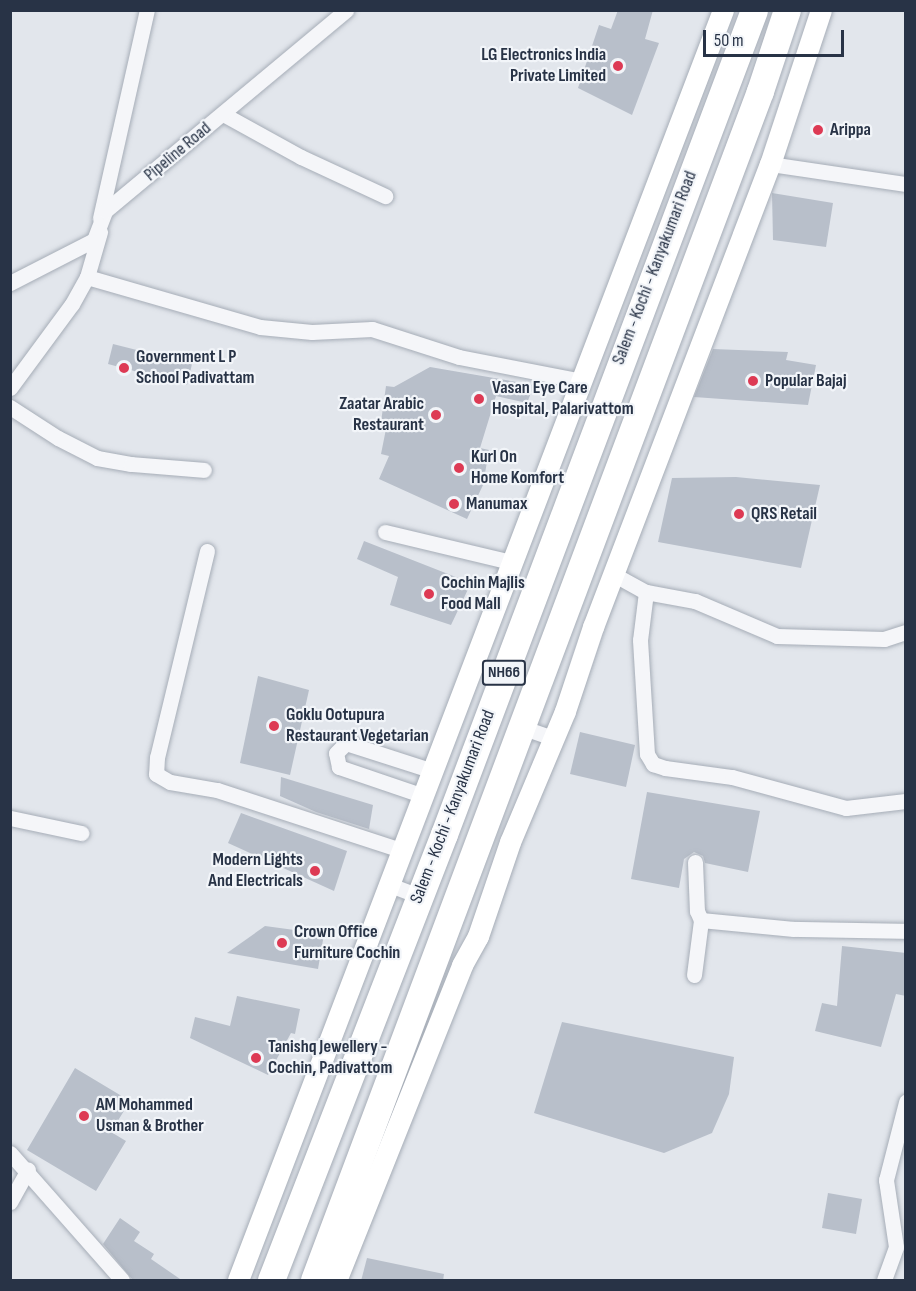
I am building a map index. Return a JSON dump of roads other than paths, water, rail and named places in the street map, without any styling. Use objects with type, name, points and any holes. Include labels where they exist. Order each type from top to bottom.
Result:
[{"type":"highway","name":"Salem - Kochi - Kanyakumari Road","points":[[271,1281],[754,10]]},
{"type":"highway","name":"Salem - Kochi - Kanyakumari Road","points":[[329,1280],[366,1140],[760,91],[787,10]]},
{"type":"highway","points":[[330,1125],[366,1140]]},
{"type":"street","points":[[10,283],[94,240],[147,10]]},
{"type":"street","name":"Pipeline Road","points":[[94,240],[105,211],[346,10]]},
{"type":"street","points":[[238,1281],[723,10]]},
{"type":"street","points":[[329,1280],[462,966],[478,936],[510,842],[553,738],[613,574],[770,165],[821,10]]},
{"type":"street","points":[[706,55],[734,63]]},
{"type":"street","points":[[760,91],[795,92]]},
{"type":"street","points":[[223,114],[301,157],[385,196]]},
{"type":"street","points":[[770,165],[906,184]]},
{"type":"street","points":[[10,388],[72,304],[87,277],[94,261],[105,211]]},
{"type":"street","points":[[87,277],[260,327],[312,332],[372,329],[459,357],[583,381]]},
{"type":"street","points":[[10,407],[58,438],[97,458],[131,464],[204,470]]},
{"type":"street","points":[[385,532],[511,562]]},
{"type":"street","points":[[207,551],[157,757],[156,774],[170,782],[217,790],[404,851]]},
{"type":"street","points":[[613,574],[646,592],[695,601],[777,636],[884,639],[906,632]]},
{"type":"street","points":[[646,592],[640,640],[647,754],[653,764],[665,768],[732,777],[846,808],[906,801]]},
{"type":"street","points":[[521,727],[553,738]]},
{"type":"street","points":[[424,796],[339,767],[336,753],[346,743],[433,771]]},
{"type":"street","points":[[10,818],[81,833]]},
{"type":"street","points":[[694,975],[701,920],[697,911],[695,862]]},
{"type":"street","points":[[390,885],[419,896]]},
{"type":"street","points":[[701,920],[794,928],[906,931]]},
{"type":"street","points":[[884,1281],[901,1244],[886,1180],[906,1102]]},
{"type":"street","points":[[10,1153],[122,1281]]},
{"type":"street","points":[[10,1202],[27,1170]]},
{"type":"place","name":"LG Electronics India Private Limited","points":[[618,66]]},
{"type":"place","name":"Arippa","points":[[818,130]]},
{"type":"place","name":"Government L P School Padivattam","points":[[124,368]]},
{"type":"place","name":"Popular Bajaj","points":[[753,381]]},
{"type":"place","name":"Vasan Eye Care Hospital, Palarivattom","points":[[479,399]]},
{"type":"place","name":"Zaatar Arabic Restaurant","points":[[436,415]]},
{"type":"place","name":"Kurl On Home Komfort","points":[[459,468]]},
{"type":"place","name":"Manumax","points":[[454,504]]},
{"type":"place","name":"QRS Retail","points":[[739,514]]},
{"type":"place","name":"Cochin Majlis Food Mall","points":[[429,594]]},
{"type":"place","name":"Goklu Ootupura Restaurant Vegetarian","points":[[274,726]]},
{"type":"place","name":"Modern Lights And Electricals","points":[[315,871]]},
{"type":"place","name":"Crown Office Furniture Cochin","points":[[282,943]]},
{"type":"place","name":"Tanishq Jewellery - Cochin, Padivattom","points":[[256,1058]]},
{"type":"place","name":"AM Mohammed Usman & Brother","points":[[84,1116]]}]
